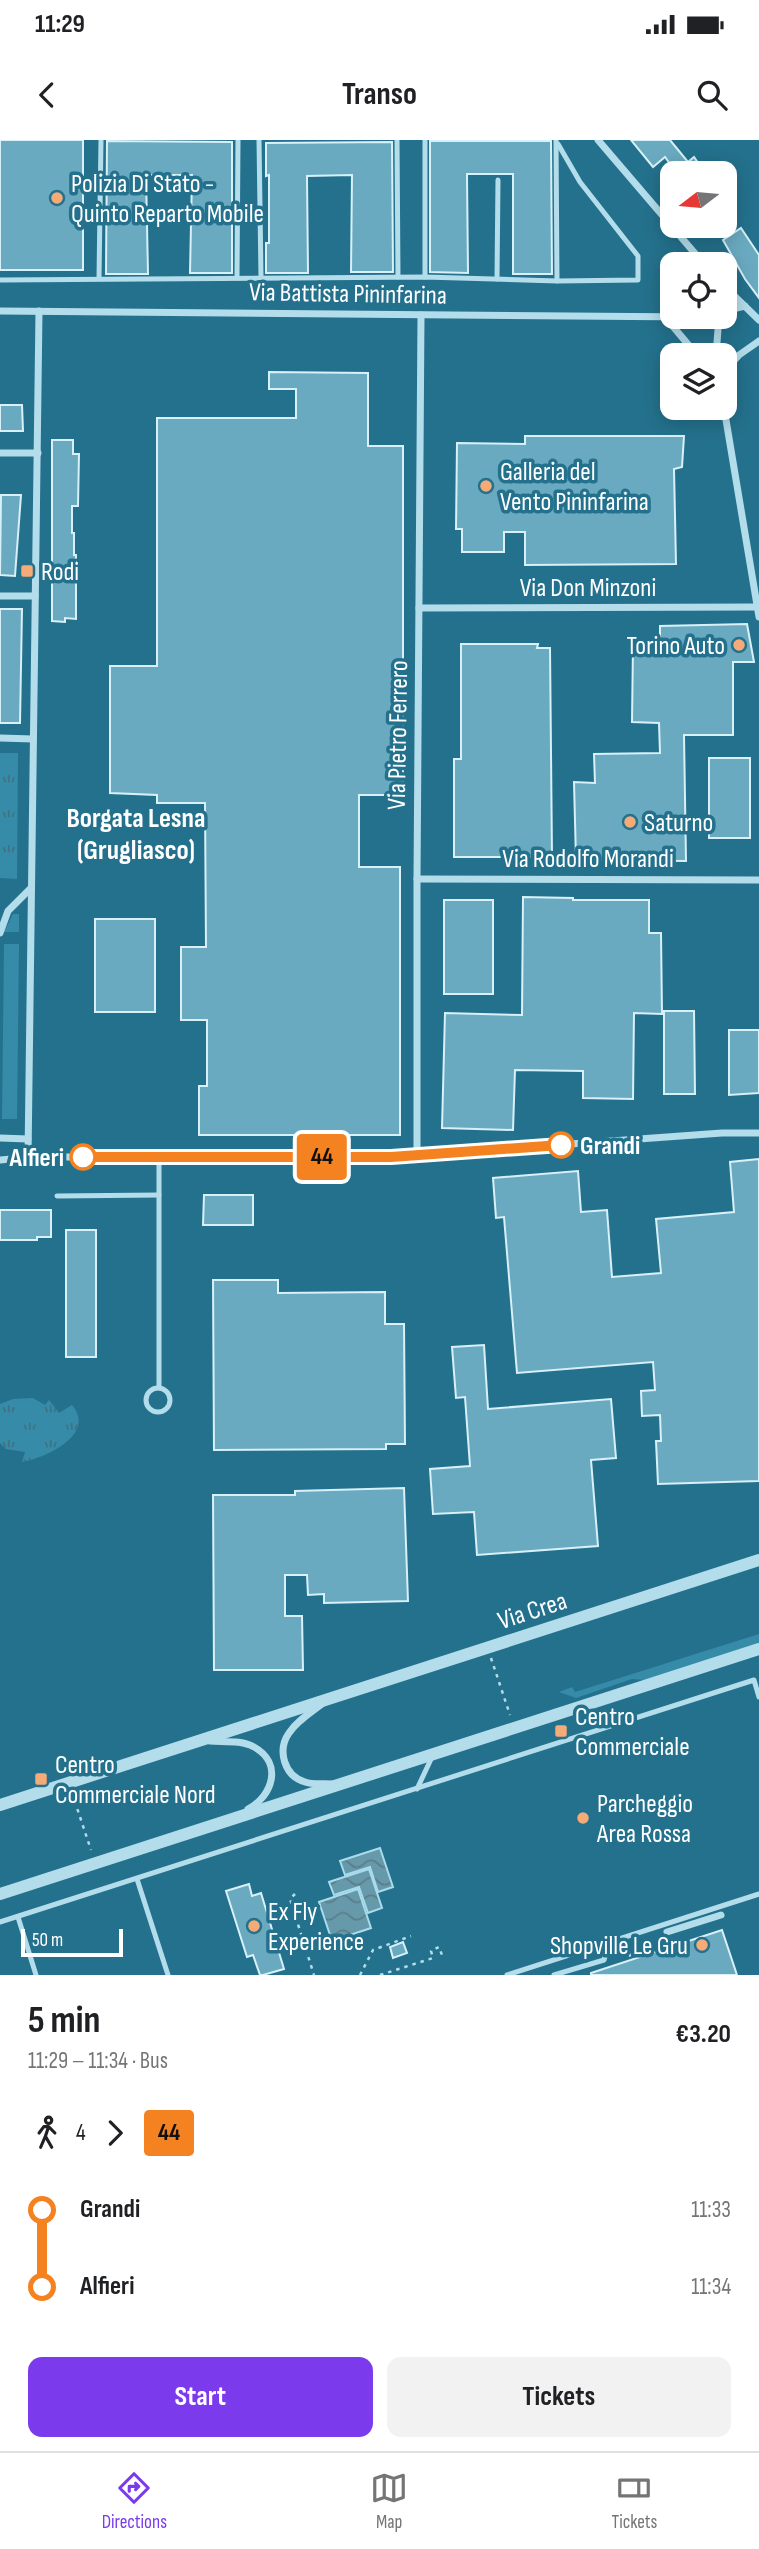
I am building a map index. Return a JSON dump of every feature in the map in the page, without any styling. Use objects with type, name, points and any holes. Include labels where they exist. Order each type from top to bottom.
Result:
[{"type":"street","points":[[598,140],[694,252]]},
{"type":"street","points":[[737,298],[759,320]]},
{"type":"street","points":[[737,308],[745,306]]},
{"type":"street","name":"Via Battista Pininfarina","points":[[0,311],[660,317]]},
{"type":"street","points":[[27,1158],[39,311]]},
{"type":"street","name":"Via Pietro Ferrero","points":[[417,1156],[421,315]]},
{"type":"street","points":[[675,329],[687,343]]},
{"type":"street","points":[[737,357],[759,341]]},
{"type":"street","points":[[726,420],[759,617]]},
{"type":"street","points":[[0,453],[37,453]]},
{"type":"street","points":[[0,596],[36,596]]},
{"type":"street","name":"Via Don Minzoni","points":[[419,608],[757,607]]},
{"type":"street","points":[[0,738],[33,738]]},
{"type":"street","name":"Via Rodolfo Morandi","points":[[417,879],[759,880]]},
{"type":"street","points":[[0,933],[8,911],[31,888]]},
{"type":"street","points":[[0,1160],[417,1156],[722,1133],[759,1133]]},
{"type":"street","points":[[0,1138],[27,1139]]},
{"type":"street","name":"Via Crea","points":[[0,1805],[756,1563]]},
{"type":"street","name":"Via Crea","points":[[0,1894],[759,1649]]},
{"type":"street","name":"Via Crea","points":[[328,1700],[289,1732],[283,1757],[298,1779],[307,1783],[341,1784]]},
{"type":"street","name":"Via Crea","points":[[200,1740],[246,1743],[263,1753],[271,1770],[270,1789],[260,1803],[216,1825]]},
{"type":"street","points":[[667,1932],[722,1915]]},
{"type":"lane","points":[[99,278],[101,140]]},
{"type":"lane","points":[[237,278],[238,140]]},
{"type":"lane","points":[[259,140],[261,277]]},
{"type":"lane","points":[[397,140],[398,277]]},
{"type":"lane","points":[[425,140],[425,277]]},
{"type":"lane","points":[[0,280],[261,277],[425,277],[557,281],[638,279],[638,256],[580,182],[557,141]]},
{"type":"lane","points":[[557,141],[557,281]]},
{"type":"lane","points":[[497,279],[498,180]]},
{"type":"lane","points":[[159,1157],[159,1387]]},
{"type":"lane","points":[[57,1196],[159,1195]]},
{"type":"lane","points":[[159,1387],[168,1394],[169,1402],[166,1409],[154,1411],[148,1407],[145,1399],[151,1389],[159,1387]]},
{"type":"lane","points":[[0,1922],[754,1680],[759,1697]]},
{"type":"lane","points":[[418,1789],[433,1754]]},
{"type":"lane","points":[[136,1879],[168,1975]]},
{"type":"lane","points":[[508,1975],[759,1894]]},
{"type":"lane","points":[[18,1917],[36,1975]]},
{"type":"lane","points":[[554,1975],[604,1960],[609,1942]]},
{"type":"path","points":[[488,1648],[514,1728]]},
{"type":"path","points":[[69,1783],[95,1863]]},
{"type":"path","points":[[295,1894],[290,1899],[314,1975]]},
{"type":"path","points":[[360,1975],[373,1950],[411,1936]]},
{"type":"path","points":[[380,1975],[433,1958],[431,1951],[439,1947],[442,1955],[445,1953]]},
{"type":"green space","points":[[0,753],[18,753],[17,879],[0,878]]},
{"type":"green space","points":[[13,914],[19,914],[19,932],[4,932]]},
{"type":"green space","points":[[4,944],[19,944],[17,1119],[2,1119]]},
{"type":"green space","points":[[33,1398],[45,1405],[49,1400],[59,1413],[72,1405],[78,1416],[78,1426],[73,1435],[55,1450],[22,1462],[25,1452],[6,1449],[0,1443],[0,1404],[13,1399]]},
{"type":"green space","points":[[759,1634],[759,1646],[646,1680],[632,1679],[576,1698],[559,1692],[572,1687],[575,1692]]},
{"type":"water","points":[[380,1848],[393,1887],[378,1892],[370,1867],[345,1875],[340,1861]]},
{"type":"water","points":[[369,1869],[382,1908],[368,1913],[359,1887],[334,1895],[329,1882]]},
{"type":"water","points":[[358,1889],[371,1928],[332,1941],[319,1902]]},
{"type":"building","points":[[0,140],[83,140],[83,270],[0,270]]},
{"type":"building","points":[[631,140],[670,140],[687,161],[668,161],[665,157],[653,167]]},
{"type":"building","points":[[107,141],[232,142],[232,273],[190,273],[192,175],[146,175],[148,274],[106,274]]},
{"type":"building","points":[[430,141],[551,141],[552,274],[513,274],[513,174],[467,174],[468,273],[430,272]]},
{"type":"building","points":[[392,142],[393,272],[351,272],[352,175],[307,176],[308,273],[266,273],[269,175],[266,176],[266,143]]},
{"type":"building","points":[[741,228],[759,255],[759,298],[737,265],[737,252],[730,252],[723,240],[737,238],[737,231]]},
{"type":"building","points":[[269,372],[368,373],[368,446],[403,446],[403,795],[359,795],[359,867],[400,867],[400,1135],[199,1135],[199,1086],[207,1086],[207,1020],[181,1020],[181,947],[206,947],[205,803],[157,803],[157,795],[110,793],[110,666],[157,666],[157,418],[296,418],[296,389],[269,389]]},
{"type":"building","points":[[0,405],[22,405],[23,431],[0,431]]},
{"type":"building","points":[[525,436],[684,436],[682,467],[674,469],[676,564],[525,565],[525,532],[504,532],[504,552],[462,552],[462,529],[456,529],[457,443],[525,444]]},
{"type":"building","points":[[52,440],[73,440],[73,454],[79,454],[78,506],[72,506],[72,533],[76,555],[76,619],[65,618],[65,622],[52,621]]},
{"type":"building","points":[[1,495],[21,495],[15,576],[0,575]]},
{"type":"building","points":[[0,609],[22,609],[20,723],[0,723]]},
{"type":"building","points":[[747,624],[754,662],[733,662],[733,735],[684,735],[686,861],[576,860],[574,782],[595,783],[594,754],[660,753],[659,723],[632,722],[633,644],[660,644],[660,626]]},
{"type":"building","points":[[461,644],[538,644],[537,648],[550,648],[552,857],[454,857],[454,759],[461,759]]},
{"type":"building","points":[[709,758],[750,758],[750,838],[709,838]]},
{"type":"building","points":[[523,897],[649,900],[649,933],[661,933],[662,1014],[634,1013],[633,1099],[583,1098],[583,1071],[515,1070],[513,1130],[442,1128],[445,1013],[522,1015]]},
{"type":"building","points":[[444,900],[493,900],[493,994],[444,994]]},
{"type":"building","points":[[95,919],[155,919],[155,1012],[95,1012]]},
{"type":"building","points":[[664,1011],[694,1011],[695,1094],[664,1094]]},
{"type":"building","points":[[729,1030],[759,1030],[759,1093],[729,1095]]},
{"type":"building","points":[[759,1159],[759,1481],[658,1484],[656,1441],[661,1441],[660,1415],[642,1416],[641,1391],[655,1390],[653,1362],[517,1373],[504,1217],[496,1218],[493,1178],[578,1171],[581,1212],[607,1210],[612,1277],[661,1273],[656,1219],[734,1212],[730,1162]]},
{"type":"building","points":[[204,1195],[253,1195],[253,1225],[203,1225]]},
{"type":"building","points":[[0,1210],[51,1210],[51,1237],[37,1237],[37,1240],[0,1240]]},
{"type":"building","points":[[66,1230],[96,1230],[96,1357],[66,1357]]},
{"type":"building","points":[[213,1280],[278,1280],[278,1293],[385,1292],[385,1324],[404,1324],[405,1444],[386,1444],[386,1449],[214,1450]]},
{"type":"building","points":[[484,1345],[488,1409],[611,1399],[616,1458],[591,1460],[598,1546],[477,1555],[474,1512],[433,1514],[430,1469],[470,1466],[465,1397],[456,1398],[452,1347]]},
{"type":"building","points":[[404,1488],[408,1601],[324,1603],[324,1594],[308,1595],[307,1575],[285,1575],[285,1616],[302,1616],[303,1670],[214,1670],[213,1495],[295,1495],[295,1491]]},
{"type":"building","name":"Ex Fly Experience","points":[[249,1884],[252,1896],[261,1893],[284,1969],[263,1975],[260,1975],[253,1955],[247,1957],[226,1891]]},
{"type":"building","name":"Shopville Le Gru","points":[[722,1930],[737,1975],[591,1975],[591,1973]]},
{"type":"building","points":[[403,1942],[407,1953],[393,1958],[390,1947]]},
{"type":"bus line","name":"44","points":[[83,1157],[391,1157],[561,1145]]},
{"type":"place","name":"Polizia Di Stato - Quinto Reparto Mobile","points":[[57,198]]},
{"type":"place","name":"Galleria del Vento Pininfarina","points":[[486,486]]},
{"type":"place","name":"Rodi","points":[[27,571]]},
{"type":"place","name":"Torino Auto","points":[[739,645]]},
{"type":"place","name":"Saturno","points":[[630,822]]},
{"type":"place","name":"Grandi","points":[[561,1145]]},
{"type":"place","name":"Alfieri","points":[[83,1157]]},
{"type":"place","name":"Centro Commerciale","points":[[561,1731]]},
{"type":"place","name":"Centro Commerciale Nord","points":[[41,1779]]},
{"type":"place","name":"Parcheggio Area Rossa","points":[[583,1818]]},
{"type":"place","name":"Ex Fly Experience","points":[[254,1926]]},
{"type":"place","name":"Shopville Le Gru","points":[[702,1945]]},
{"type":"district","name":"Borgata Lesna (Grugliasco)","points":[[136,833]]}]
